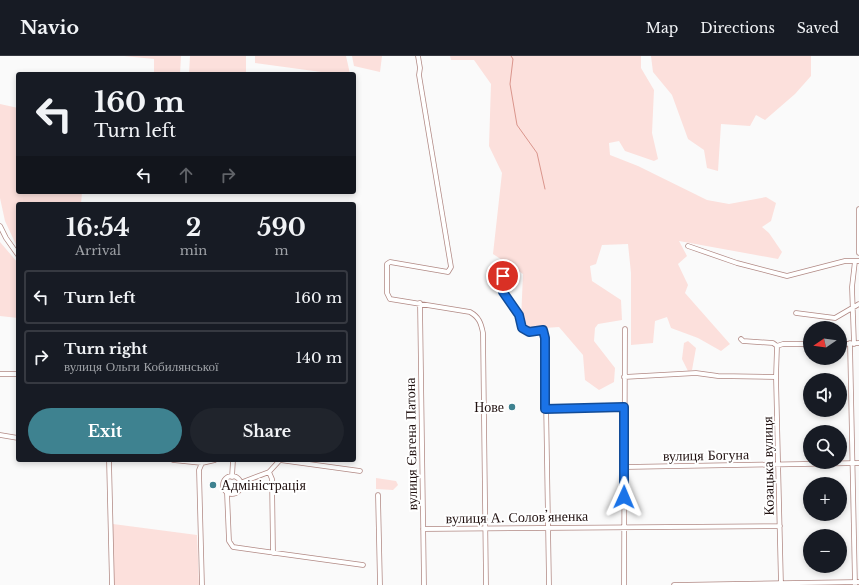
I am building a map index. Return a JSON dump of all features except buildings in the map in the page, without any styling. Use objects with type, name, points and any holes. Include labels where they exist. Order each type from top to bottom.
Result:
[{"type":"street","points":[[418,56],[420,68],[419,75],[451,267],[448,272],[390,262],[387,264],[387,294],[390,299],[470,312],[476,316],[481,324],[483,334],[486,585]]},
{"type":"street","points":[[859,210],[859,253]]},
{"type":"street","points":[[0,226],[10,246],[16,253]]},
{"type":"street","points":[[674,585],[856,583],[852,463],[852,287],[857,261],[845,261],[787,276],[737,263],[688,246]]},
{"type":"street","points":[[503,276],[503,292],[519,315],[522,328],[529,332],[543,330],[545,338],[549,585]]},
{"type":"street","name":"вулиця Євгена Патона","points":[[420,303],[424,585]]},
{"type":"street","points":[[796,313],[835,318],[859,304]]},
{"type":"street","points":[[624,585],[625,329]]},
{"type":"street","points":[[741,339],[743,341],[773,343],[777,346],[783,344],[803,344]]},
{"type":"street","points":[[847,344],[859,343]]},
{"type":"street","name":"Козацька вулиця","points":[[777,346],[776,377],[781,584]]},
{"type":"street","points":[[624,377],[696,373],[718,376],[776,377]]},
{"type":"street","points":[[0,374],[16,374]]},
{"type":"street","points":[[545,409],[624,407]]},
{"type":"street","points":[[0,435],[16,438]]},
{"type":"street","points":[[109,462],[112,585]]},
{"type":"street","points":[[192,462],[206,462]]},
{"type":"street","points":[[232,477],[233,462]]},
{"type":"street","points":[[240,482],[269,472],[278,462]]},
{"type":"street","points":[[315,462],[360,471]]},
{"type":"street","points":[[202,463],[199,470],[202,585]]},
{"type":"street","name":"вулиця Богуна","points":[[624,467],[859,463]]},
{"type":"street","points":[[269,472],[272,479],[273,553]]},
{"type":"street","points":[[232,477],[240,482]]},
{"type":"street","points":[[232,477],[224,481],[223,488],[227,493],[230,545],[235,548],[363,565]]},
{"type":"street","points":[[227,493],[233,494],[238,492],[240,482]]},
{"type":"street","points":[[378,494],[380,585]]},
{"type":"street","name":"вулиця А. Соловʼяненка","points":[[423,529],[780,526]]},
{"type":"shaded area","points":[[124,56],[181,56],[180,72],[154,72],[154,59]]},
{"type":"shaded area","points":[[190,56],[246,56],[246,72],[189,72]]},
{"type":"shaded area","points":[[255,56],[346,56],[350,72],[321,72],[255,63]]},
{"type":"shaded area","points":[[352,56],[382,56],[380,72],[354,66]]},
{"type":"shaded area","points":[[450,56],[641,56],[641,68],[654,90],[652,133],[658,159],[654,161],[625,151],[619,141],[609,143],[610,155],[638,166],[707,200],[729,204],[766,197],[776,203],[771,221],[762,227],[769,233],[782,252],[778,259],[679,241],[687,256],[678,264],[688,285],[685,293],[730,344],[721,351],[698,338],[671,328],[667,317],[655,321],[653,343],[631,345],[631,273],[628,244],[602,245],[596,264],[590,266],[592,281],[621,300],[622,320],[598,324],[595,328],[594,341],[615,368],[614,382],[599,390],[585,380],[583,355],[559,327],[530,329],[521,320],[523,274],[493,254],[502,173],[489,146],[491,84],[474,60],[451,60]]},
{"type":"shaded area","points":[[651,56],[811,56],[811,76],[795,94],[765,120],[756,115],[750,126],[721,124],[718,171],[707,168],[704,150],[688,139],[672,95],[653,72]]},
{"type":"shaded area","points":[[0,104],[16,108],[16,194],[82,194],[81,202],[16,202],[16,245],[5,221],[0,198]]},
{"type":"shaded area","points":[[0,242],[16,261],[16,318],[0,316]]},
{"type":"shaded area","points":[[688,341],[696,348],[692,370],[688,371],[682,359],[684,343]]},
{"type":"shaded area","points":[[376,478],[396,481],[398,485],[393,490],[376,489]]},
{"type":"shaded area","points":[[113,524],[197,535],[199,585],[114,585]]},
{"type":"waterway","points":[[511,56],[513,59],[510,84],[517,125],[537,153],[545,189]]},
{"type":"place","name":"Нове","points":[[512,407]]},
{"type":"place","name":"Адміністрація","points":[[213,485]]},
{"type":"route","points":[[503,276],[503,292],[519,315],[522,328],[529,332],[543,330],[545,338],[545,409],[624,407],[624,497]]}]
